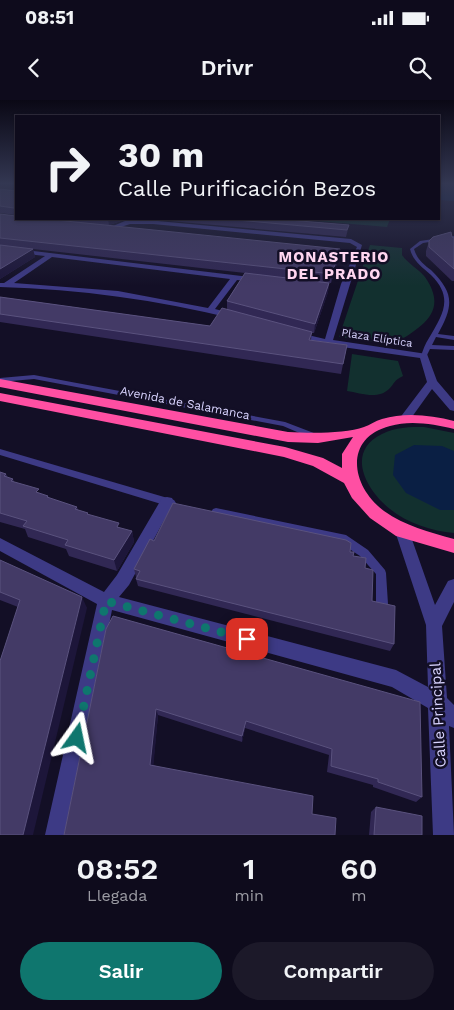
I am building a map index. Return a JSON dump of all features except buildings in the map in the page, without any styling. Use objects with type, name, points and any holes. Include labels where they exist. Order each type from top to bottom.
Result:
[{"type":"highway","name":"Avenida de Salamanca","points":[[0,381],[288,437],[318,438],[366,432]]},
{"type":"highway","points":[[0,397],[285,452],[318,462],[350,479]]},
{"type":"highway","points":[[454,425],[406,419],[386,422],[366,432],[349,454],[350,479],[358,494],[376,514],[402,531],[454,546]]},
{"type":"street","points":[[128,230],[106,228],[131,221],[153,222],[351,241],[360,246],[356,254],[317,250]]},
{"type":"street","points":[[0,250],[270,281]]},
{"type":"street","name":"Plaza Elíptica","points":[[356,254],[343,289],[328,342],[426,352]]},
{"type":"street","points":[[3,285],[51,255]]},
{"type":"street","points":[[210,310],[235,277]]},
{"type":"street","points":[[3,285],[110,293],[166,301],[210,310],[246,321]]},
{"type":"street","points":[[334,288],[343,289]]},
{"type":"street","points":[[289,333],[328,342]]},
{"type":"street","points":[[426,352],[432,382],[454,408]]},
{"type":"street","points":[[406,419],[432,382]]},
{"type":"street","points":[[56,835],[106,601],[123,580],[172,503]]},
{"type":"street","name":"Calle Principal","points":[[402,531],[434,625],[444,835]]},
{"type":"street","points":[[0,544],[106,601],[396,680],[438,703],[454,718]]},
{"type":"street","points":[[434,625],[454,586]]},
{"type":"lane","points":[[426,352],[434,335],[445,320],[450,297],[437,276],[415,258],[412,248],[422,242],[454,237]]},
{"type":"lane","points":[[434,335],[454,338]]},
{"type":"lane","points":[[426,352],[454,348]]},
{"type":"lane","points":[[0,452],[172,503]]},
{"type":"lane","points":[[206,510],[342,538],[364,553],[381,573],[382,604]]},
{"type":"green space","points":[[305,220],[390,220],[387,227]]},
{"type":"green space","points":[[370,245],[402,248],[402,255],[423,274],[432,290],[433,310],[428,318],[413,332],[393,345],[339,337]]},
{"type":"green space","points":[[352,354],[398,361],[403,376],[389,389],[380,394],[369,395],[347,391]]},
{"type":"green space","points":[[408,427],[424,427],[454,433],[454,533],[420,526],[397,514],[373,492],[363,471],[364,451],[371,442],[382,434]]},
{"type":"water","points":[[414,445],[442,446],[454,451],[454,510],[440,510],[406,493],[393,475],[395,455]]},
{"type":"district","name":"MONASTERIO DEL PRADO","points":[[334,266]]},
{"type":"route","points":[[77,738],[106,601],[247,639]]}]
